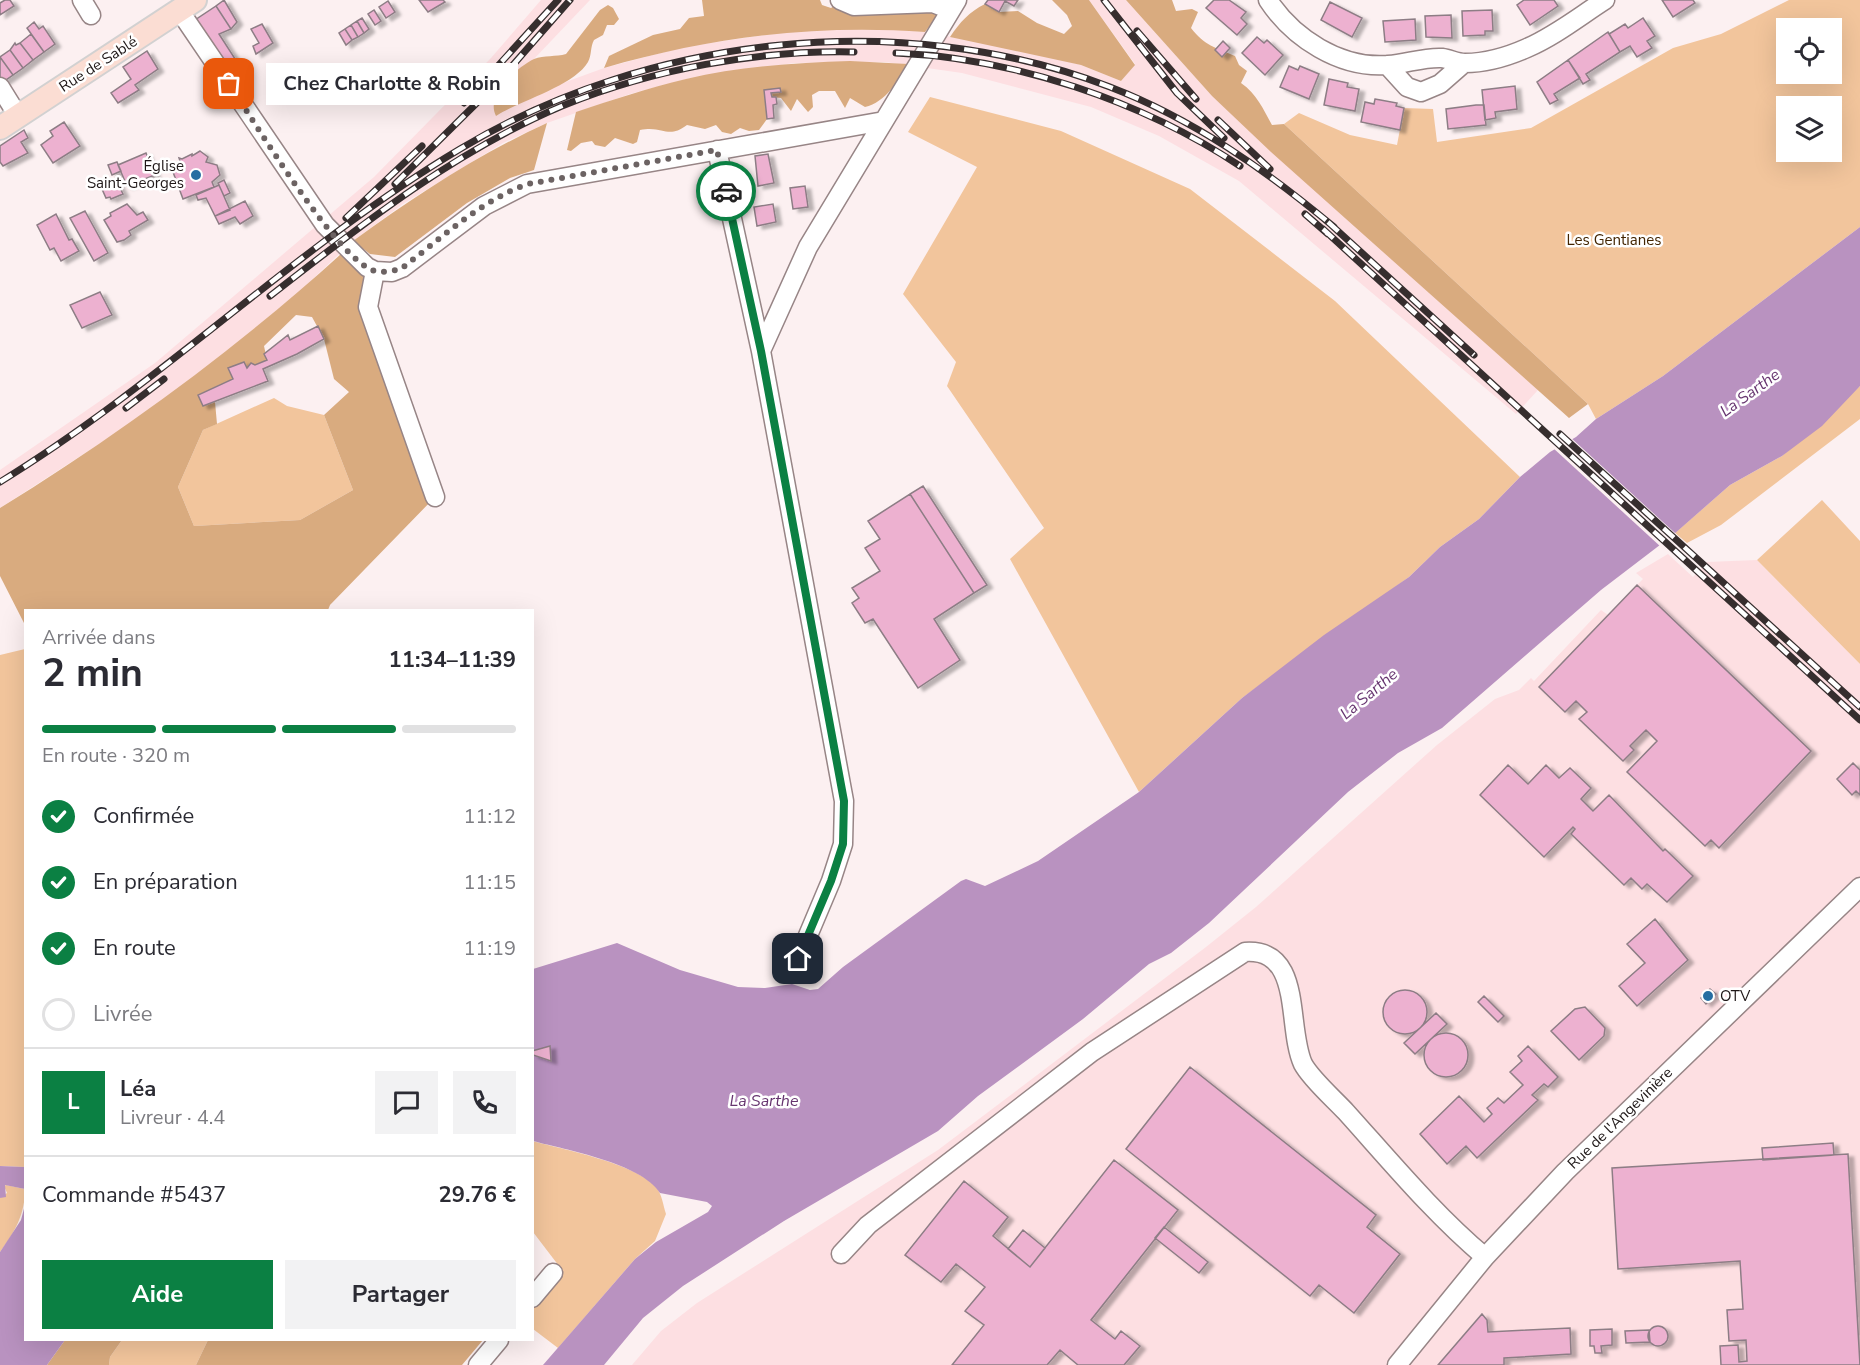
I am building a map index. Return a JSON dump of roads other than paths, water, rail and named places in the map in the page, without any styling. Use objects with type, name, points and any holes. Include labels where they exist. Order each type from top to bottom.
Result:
[{"type":"main road","name":"Rue de Sablé","points":[[9,122],[187,5]]},
{"type":"street","points":[[761,351],[808,247],[954,5],[933,3],[854,6],[840,0]]},
{"type":"street","points":[[1268,0],[1277,14],[1303,39],[1332,55],[1360,63],[1387,65],[1442,58],[1464,63],[1502,57],[1527,48],[1605,0]]},
{"type":"street","points":[[187,5],[325,225],[359,261],[375,271],[392,272],[402,268],[484,206],[511,190],[533,183],[884,121]]},
{"type":"street","points":[[1387,65],[1407,87],[1420,92],[1440,84],[1464,63]]},
{"type":"street","points":[[0,87],[9,122]]},
{"type":"street","points":[[717,150],[761,351],[844,801],[843,844],[831,881],[793,971]]},
{"type":"street","points":[[375,271],[368,307],[435,497]]},
{"type":"street","name":"Rue de l'Angevinière","points":[[1397,1365],[1485,1257],[1565,1172],[1860,887]]},
{"type":"street","points":[[841,1254],[868,1225],[1092,1052],[1245,952],[1260,951],[1273,958],[1289,983],[1293,1027],[1304,1065],[1444,1222],[1485,1257]]},
{"type":"street","points":[[534,1296],[553,1274]]},
{"type":"street","points":[[478,1365],[498,1341]]},
{"type":"water","name":"La Sarthe","points":[[1860,227],[1860,386],[1822,426],[1782,456],[1730,485],[1673,535],[1601,590],[1442,728],[1398,753],[1348,792],[1209,923],[1171,953],[1149,964],[1083,1019],[978,1096],[938,1131],[784,1221],[683,1286],[643,1318],[604,1365],[543,1365],[635,1259],[656,1242],[708,1212],[712,1206],[707,1202],[660,1193],[637,1173],[602,1159],[534,1141],[534,969],[617,943],[680,970],[738,987],[765,988],[792,984],[810,990],[818,989],[843,967],[961,881],[966,879],[985,886],[1038,861],[1139,792],[1242,698],[1324,635],[1409,577],[1440,547],[1479,519],[1520,477],[1550,452],[1576,437],[1596,419],[1663,376]]},
{"type":"water","points":[[0,1166],[24,1167],[24,1189],[5,1185],[6,1197],[0,1198]]},
{"type":"water","points":[[24,1209],[24,1341],[64,1341],[47,1365],[0,1365],[0,1252],[21,1220]]},
{"type":"railway","points":[[464,103],[558,0]]},
{"type":"railway","points":[[395,184],[498,82],[570,0]]},
{"type":"railway","points":[[1104,0],[1177,93],[1224,138]]},
{"type":"railway","points":[[1137,31],[1196,99]]},
{"type":"railway","points":[[0,482],[117,402],[342,228],[400,187],[460,149],[534,110],[612,80],[694,58],[778,45],[863,41],[948,47],[1030,62],[1110,87],[1170,114],[1255,166],[1334,227]]},
{"type":"railway","points":[[270,296],[410,191],[484,145],[562,106],[632,82],[706,64],[780,54],[854,52]]},
{"type":"railway","points":[[896,53],[986,64],[1076,87],[1162,122],[1240,166]]},
{"type":"railway","points":[[1218,120],[1270,169]]},
{"type":"railway","points":[[346,218],[422,146]]},
{"type":"railway","points":[[1305,214],[1328,234]]},
{"type":"railway","points":[[1328,222],[1474,355]]},
{"type":"railway","points":[[1323,229],[1860,720]]},
{"type":"railway","points":[[126,408],[164,379]]},
{"type":"railway","points":[[1560,434],[1860,707]]},
{"type":"place","name":"Chez Charlotte & Robin","points":[[229,84]]},
{"type":"place","name":"Église Saint-Georges","points":[[196,175]]},
{"type":"place","name":"OTV","points":[[1708,996]]},
{"type":"park label","name":"Les Gentianes","points":[[1614,240]]}]
